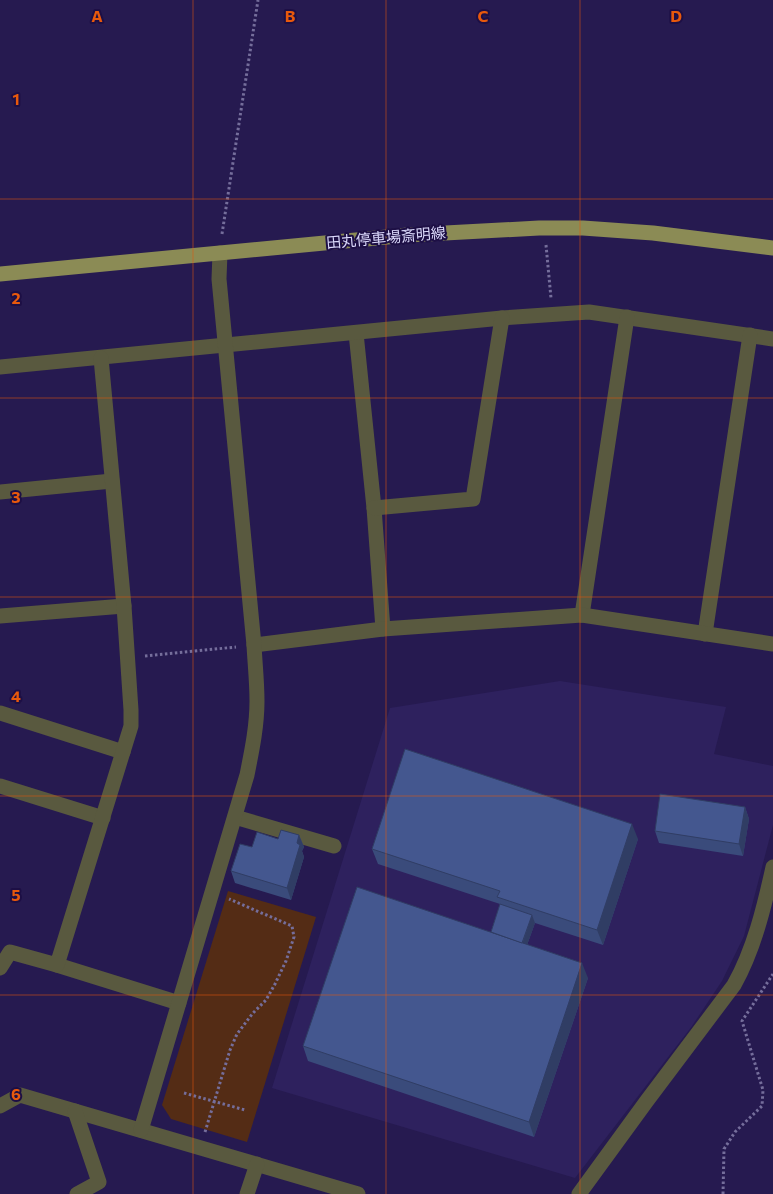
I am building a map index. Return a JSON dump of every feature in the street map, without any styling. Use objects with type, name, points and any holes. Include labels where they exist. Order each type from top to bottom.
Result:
[{"type":"main road","name":"田丸停車場斎明線","points":[[0,274],[408,235],[539,228],[606,229],[653,233],[773,248]]},
{"type":"street","points":[[141,1130],[247,775],[256,725],[257,702],[254,645],[219,279],[220,253]]},
{"type":"street","points":[[0,367],[502,318],[589,312],[773,339]]},
{"type":"street","points":[[374,508],[473,499],[502,318]]},
{"type":"street","points":[[582,615],[627,318]]},
{"type":"street","points":[[356,332],[374,508],[383,629]]},
{"type":"street","points":[[705,634],[750,335]]},
{"type":"street","points":[[57,965],[131,726],[124,606],[101,358]]},
{"type":"street","points":[[0,492],[112,481]]},
{"type":"street","points":[[0,616],[124,606]]},
{"type":"street","points":[[254,645],[383,629],[582,615],[773,644]]},
{"type":"street","points":[[0,713],[122,752]]},
{"type":"street","points":[[0,786],[103,818]]},
{"type":"street","points":[[235,817],[334,846]]},
{"type":"street","points":[[579,1194],[734,985],[750,952],[773,867]]},
{"type":"street","points":[[0,968],[10,952],[179,1003]]},
{"type":"street","points":[[0,1106],[20,1095],[358,1194]]},
{"type":"street","points":[[75,1111],[99,1182],[77,1194]]},
{"type":"street","points":[[247,1194],[257,1164]]},
{"type":"path","points":[[220,253],[258,0]]},
{"type":"path","points":[[546,244],[553,315]]},
{"type":"path","points":[[128,658],[254,645]]},
{"type":"path","points":[[201,1147],[227,1058],[237,1034],[266,1000],[286,961],[294,937],[292,926],[212,892]]},
{"type":"path","points":[[724,1194],[724,1149],[735,1132],[762,1106],[763,1090],[742,1021],[773,974]]},
{"type":"path","points":[[184,1092],[245,1110]]},
{"type":"shaded area","points":[[560,681],[726,707],[714,754],[773,766],[773,825],[744,936],[722,981],[692,1026],[575,1178],[272,1088],[390,708]]},
{"type":"shaded area","points":[[228,891],[316,917],[247,1142],[171,1119],[162,1105]]},
{"type":"building","points":[[405,749],[632,824],[597,930],[497,897],[500,891],[372,849]]},
{"type":"building","points":[[660,794],[745,807],[739,844],[655,831]]},
{"type":"building","points":[[281,830],[299,835],[297,843],[300,845],[287,888],[231,871],[240,844],[252,847],[257,832],[278,839]]},
{"type":"building","points":[[357,887],[582,963],[529,1122],[303,1046]]},
{"type":"building","points":[[500,904],[532,915],[522,943],[491,932]]}]
